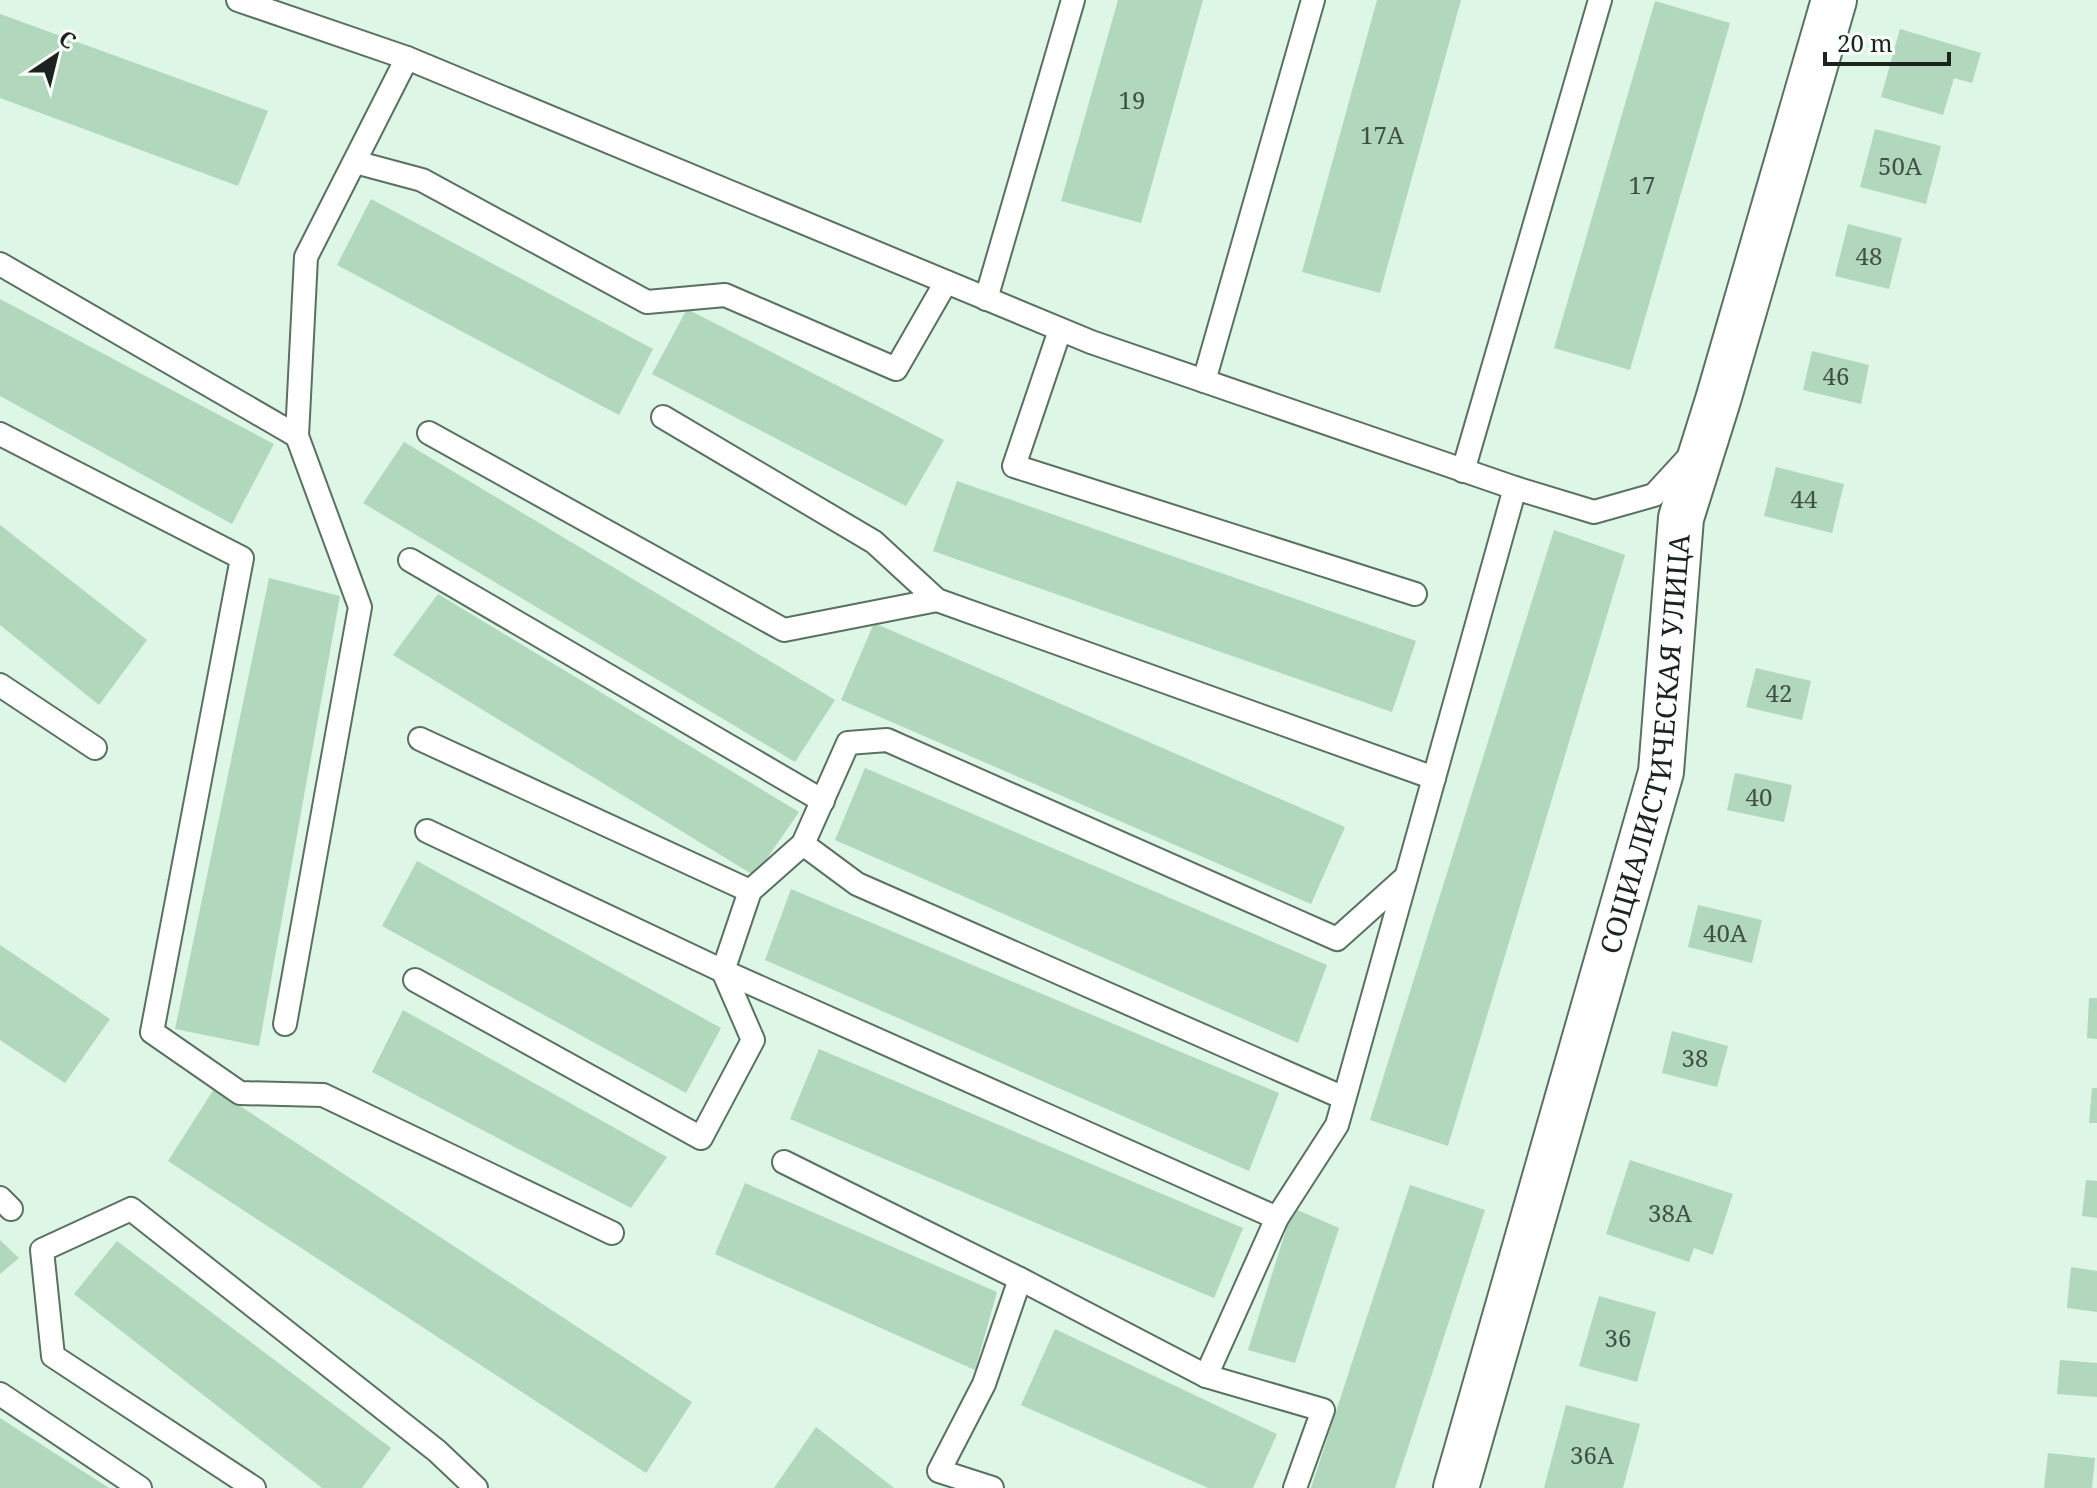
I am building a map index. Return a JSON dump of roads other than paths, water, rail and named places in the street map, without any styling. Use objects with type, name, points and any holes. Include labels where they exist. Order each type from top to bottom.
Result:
[{"type":"street","name":"СОЦИАЛИСТИЧЕСКАЯ УЛИЦА","points":[[1456,1488],[1661,772],[1681,518],[1834,0]]},
{"type":"lane","points":[[238,0],[407,58],[1060,330],[1463,471],[1594,512],[1654,495],[1685,464],[1718,400]]},
{"type":"lane","points":[[986,299],[1073,0]]},
{"type":"lane","points":[[1204,381],[1313,0]]},
{"type":"lane","points":[[1463,471],[1600,0]]},
{"type":"lane","points":[[285,1024],[360,607],[297,436],[306,257],[407,58]]},
{"type":"lane","points":[[355,162],[422,180],[647,302],[725,295],[896,369],[946,282]]},
{"type":"lane","points":[[0,264],[297,436]]},
{"type":"lane","points":[[1060,330],[1014,466],[1415,594]]},
{"type":"lane","points":[[663,417],[874,542],[937,600],[1434,778]]},
{"type":"lane","points":[[429,433],[784,630],[937,600]]},
{"type":"lane","points":[[0,434],[242,558],[152,1032],[240,1093],[323,1095],[612,1233]]},
{"type":"lane","points":[[1206,1376],[1277,1218],[1337,1125],[1515,488]]},
{"type":"lane","points":[[410,560],[823,801]]},
{"type":"lane","points":[[0,685],[95,748]]},
{"type":"lane","points":[[420,739],[750,891]]},
{"type":"lane","points":[[415,980],[701,1138],[753,1040],[723,971],[750,891],[803,844],[848,743],[887,740],[1337,939],[1406,877]]},
{"type":"lane","points":[[427,831],[723,971],[1277,1218]]},
{"type":"lane","points":[[803,844],[857,884],[1344,1098]]},
{"type":"lane","points":[[784,1162],[1206,1376],[1323,1410],[1295,1488]]},
{"type":"lane","points":[[254,1488],[53,1356],[42,1250],[131,1209],[437,1451],[476,1488]]},
{"type":"lane","points":[[992,1488],[939,1471],[984,1384],[1020,1279]]},
{"type":"lane","points":[[0,1394],[140,1488]]}]
